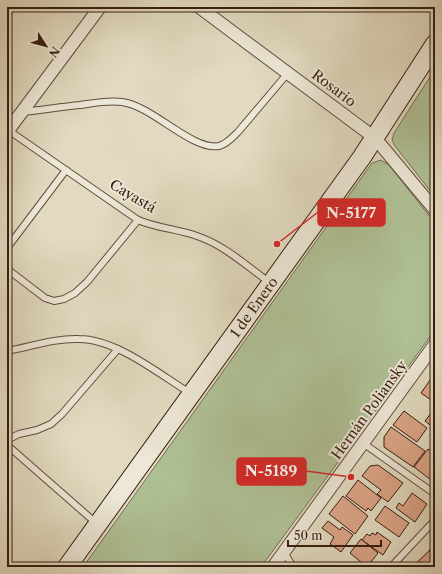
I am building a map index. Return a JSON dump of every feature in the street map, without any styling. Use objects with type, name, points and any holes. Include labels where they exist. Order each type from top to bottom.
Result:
[{"type":"main road","name":"1 de Enero","points":[[67,567],[375,138],[435,44]]},
{"type":"street","points":[[7,130],[100,7]]},
{"type":"street","name":"Rosario","points":[[199,7],[375,138],[435,210]]},
{"type":"street","name":"Hernán Poliansky","points":[[273,567],[435,344]]},
{"type":"lane","points":[[22,112],[106,101],[124,102],[145,110],[199,143],[210,146],[220,146],[229,141],[238,132],[288,73]]},
{"type":"lane","name":"Cayastá","points":[[7,130],[138,220],[150,225],[182,231],[216,244],[271,284]]},
{"type":"lane","points":[[7,248],[66,170]]},
{"type":"lane","points":[[7,268],[45,298],[54,301],[64,299],[75,293],[87,282],[138,220]]},
{"type":"lane","points":[[7,351],[78,339],[104,343],[118,349],[191,394]]},
{"type":"lane","points":[[7,440],[19,434],[37,430],[51,424],[62,414],[118,349]]},
{"type":"lane","points":[[363,443],[435,494]]},
{"type":"lane","points":[[7,445],[97,524]]},
{"type":"lane","points":[[391,567],[435,520]]},
{"type":"lane","points":[[284,552],[293,567]]},
{"type":"green space","points":[[435,69],[435,197],[395,146],[392,140],[394,133]]},
{"type":"green space","points":[[381,160],[389,165],[435,223],[435,330],[261,567],[83,567],[372,163]]},
{"type":"building","points":[[433,376],[435,378],[434,402],[421,393]]},
{"type":"building","points":[[435,408],[435,427],[434,428],[425,421]]},
{"type":"building","points":[[404,411],[427,428],[417,442],[393,425]]},
{"type":"building","points":[[391,427],[425,451],[413,467],[384,447],[384,437]]},
{"type":"building","points":[[435,440],[435,450],[430,447]]},
{"type":"building","points":[[428,449],[435,454],[435,483],[414,467]]},
{"type":"building","points":[[378,465],[403,483],[388,502],[377,494],[381,490],[362,476],[370,466]]},
{"type":"building","points":[[358,480],[381,498],[371,511],[368,508],[366,511],[346,496]]},
{"type":"building","points":[[412,493],[427,504],[415,522],[396,508],[399,503],[403,506]]},
{"type":"building","points":[[343,496],[368,516],[355,534],[329,514]]},
{"type":"building","points":[[385,506],[409,523],[399,537],[375,520]]},
{"type":"building","points":[[328,521],[340,530],[342,527],[353,535],[341,552],[330,544],[334,537],[322,528]]},
{"type":"building","points":[[377,532],[391,542],[383,555],[362,540],[367,534],[370,536],[372,533],[376,535]]},
{"type":"building","points":[[361,539],[378,553],[367,567],[350,553]]},
{"type":"building","points":[[435,544],[435,555],[429,550]]},
{"type":"building","points":[[429,551],[435,556],[435,567],[412,567]]},
{"type":"place","name":"N-5177","points":[[277,244]]},
{"type":"place","name":"N-5189","points":[[351,477]]}]
